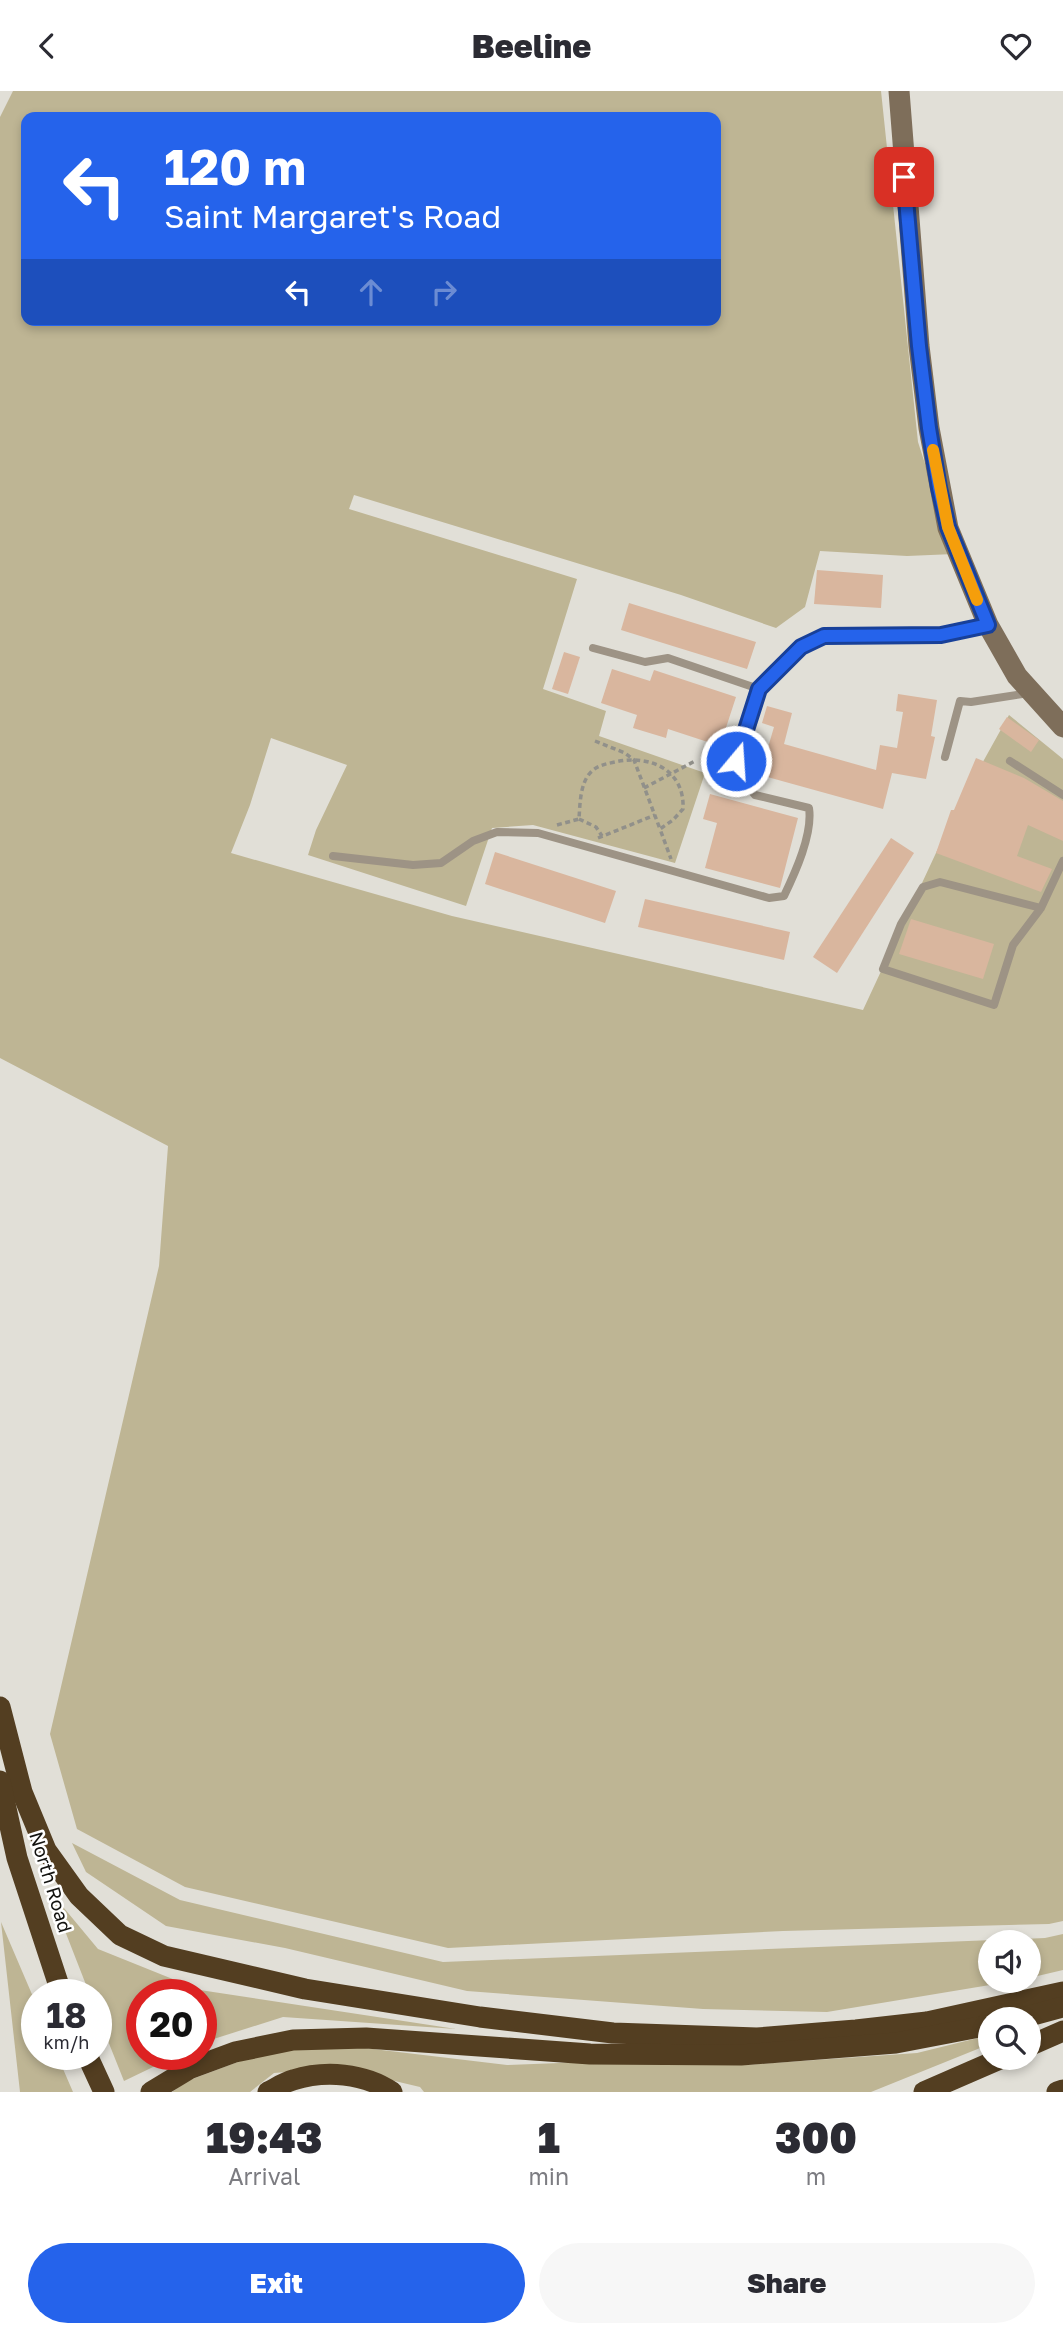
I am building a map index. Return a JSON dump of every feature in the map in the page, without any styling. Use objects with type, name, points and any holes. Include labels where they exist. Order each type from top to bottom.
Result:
[{"type":"highway","points":[[0,1707],[22,1791],[46,1850],[79,1896],[120,1935],[164,1956],[305,1989],[480,2017],[613,2033],[757,2038],[856,2031],[927,2022],[1063,1992]]},
{"type":"highway","name":"North Road","points":[[0,1781],[17,1858],[57,1979]]},
{"type":"highway","points":[[1041,2013],[1063,2007]]},
{"type":"highway","points":[[151,2092],[189,2069],[235,2052],[293,2040],[366,2038],[590,2054],[741,2055],[896,2043],[978,2027]]},
{"type":"highway","points":[[1041,2041],[1063,2031]]},
{"type":"highway","points":[[924,2092],[978,2068]]},
{"type":"highway","points":[[94,2070],[104,2092]]},
{"type":"highway","points":[[268,2092],[293,2080],[328,2074],[357,2077],[392,2092]]},
{"type":"highway","points":[[1057,2092],[1063,2089]]},
{"type":"main road","points":[[898,91],[910,247],[929,428],[948,527],[988,625],[1017,675],[1063,727]]},
{"type":"lane","points":[[333,856],[413,865],[441,863],[473,841],[497,832],[538,833],[769,898],[784,896],[811,821],[809,808],[755,795],[739,774],[736,761],[759,689],[801,647],[824,636],[941,635],[988,625]]},
{"type":"lane","points":[[593,648],[645,662],[668,658],[759,689]]},
{"type":"lane","points":[[946,757],[960,701],[971,702],[1032,692]]},
{"type":"lane","points":[[1010,761],[1063,795]]},
{"type":"lane","points":[[1041,908],[940,882],[923,887],[901,924],[883,969],[994,1005],[1013,945],[1041,908],[1063,861]]},
{"type":"path","points":[[595,741],[625,753],[634,760],[671,858],[669,870]]},
{"type":"path","points":[[579,819],[582,789],[589,773],[601,765],[625,759],[649,761],[671,773],[681,790],[683,809],[673,820],[660,828]]},
{"type":"path","points":[[644,788],[695,761]]},
{"type":"path","points":[[581,845],[655,815]]},
{"type":"path","points":[[552,837],[557,825],[579,819],[596,827],[603,836]]},
{"type":"shaded area","points":[[13,91],[881,91],[918,442],[954,554],[907,556],[820,551],[805,607],[776,628],[681,595],[354,495],[349,509],[577,579],[543,689],[606,711],[599,736],[705,773],[675,863],[533,825],[492,828],[466,906],[308,855],[316,830],[347,765],[271,738],[250,805],[231,853],[452,916],[863,1010],[955,812],[1009,715],[1063,759],[1063,1921],[1049,1924],[783,1931],[448,1948],[185,1887],[77,1829],[50,1734],[159,1266],[168,1146],[0,1058],[0,117]]},
{"type":"shaded area","points":[[72,1843],[180,1900],[443,1962],[978,1941],[978,1987],[827,2012],[703,2009],[467,1991],[285,1948],[166,1926],[86,1872]]},
{"type":"shaded area","points":[[49,1890],[98,1949],[173,1979],[126,1979],[126,2070],[147,2070],[124,2081],[112,2051],[112,1979],[84,1979]]},
{"type":"shaded area","points":[[1,1922],[25,1979],[21,1979],[21,2070],[63,2070],[73,2092],[20,2092]]},
{"type":"shaded area","points":[[1063,1934],[1063,1970],[1041,1975],[1041,1938]]},
{"type":"shaded area","points":[[217,1993],[456,2029],[283,2017],[217,2038]]},
{"type":"shaded area","points":[[978,2038],[978,2049],[871,2092],[424,2092],[420,2087],[340,2068],[274,2073],[250,2092],[172,2092],[187,2081],[251,2057],[323,2043],[507,2065],[611,2061],[745,2065],[917,2053]]},
{"type":"building","points":[[817,570],[883,575],[881,608],[814,604]]},
{"type":"building","points":[[629,603],[756,642],[747,669],[621,630]]},
{"type":"building","points":[[564,652],[580,657],[568,694],[552,689]]},
{"type":"building","points":[[612,669],[650,681],[654,670],[736,697],[720,746],[668,729],[666,738],[633,728],[637,715],[601,703]]},
{"type":"building","points":[[898,694],[937,700],[931,736],[935,737],[926,779],[892,773],[883,809],[760,775],[774,727],[762,723],[767,706],[792,713],[784,744],[876,770],[880,745],[897,748],[903,712],[896,711]]},
{"type":"building","points":[[1007,717],[1039,740],[1031,752],[999,729]]},
{"type":"building","points":[[976,758],[1024,778],[1063,801],[1063,841],[1028,825],[1017,856],[1052,869],[1041,892],[936,853],[951,810],[954,810]]},
{"type":"building","points":[[710,794],[798,818],[780,888],[705,868],[717,823],[703,819]]},
{"type":"building","points":[[891,838],[914,853],[837,973],[813,957]]},
{"type":"building","points":[[495,852],[616,891],[605,923],[485,884]]},
{"type":"building","points":[[645,899],[790,932],[784,960],[638,927]]},
{"type":"building","points":[[911,919],[994,944],[983,979],[899,954]]},
{"type":"slow traffic","points":[[933,450],[948,527],[977,600]]},
{"type":"route","points":[[736,761],[759,689],[801,647],[824,636],[941,635],[988,625],[948,527],[939,488],[919,346],[904,177]]}]
